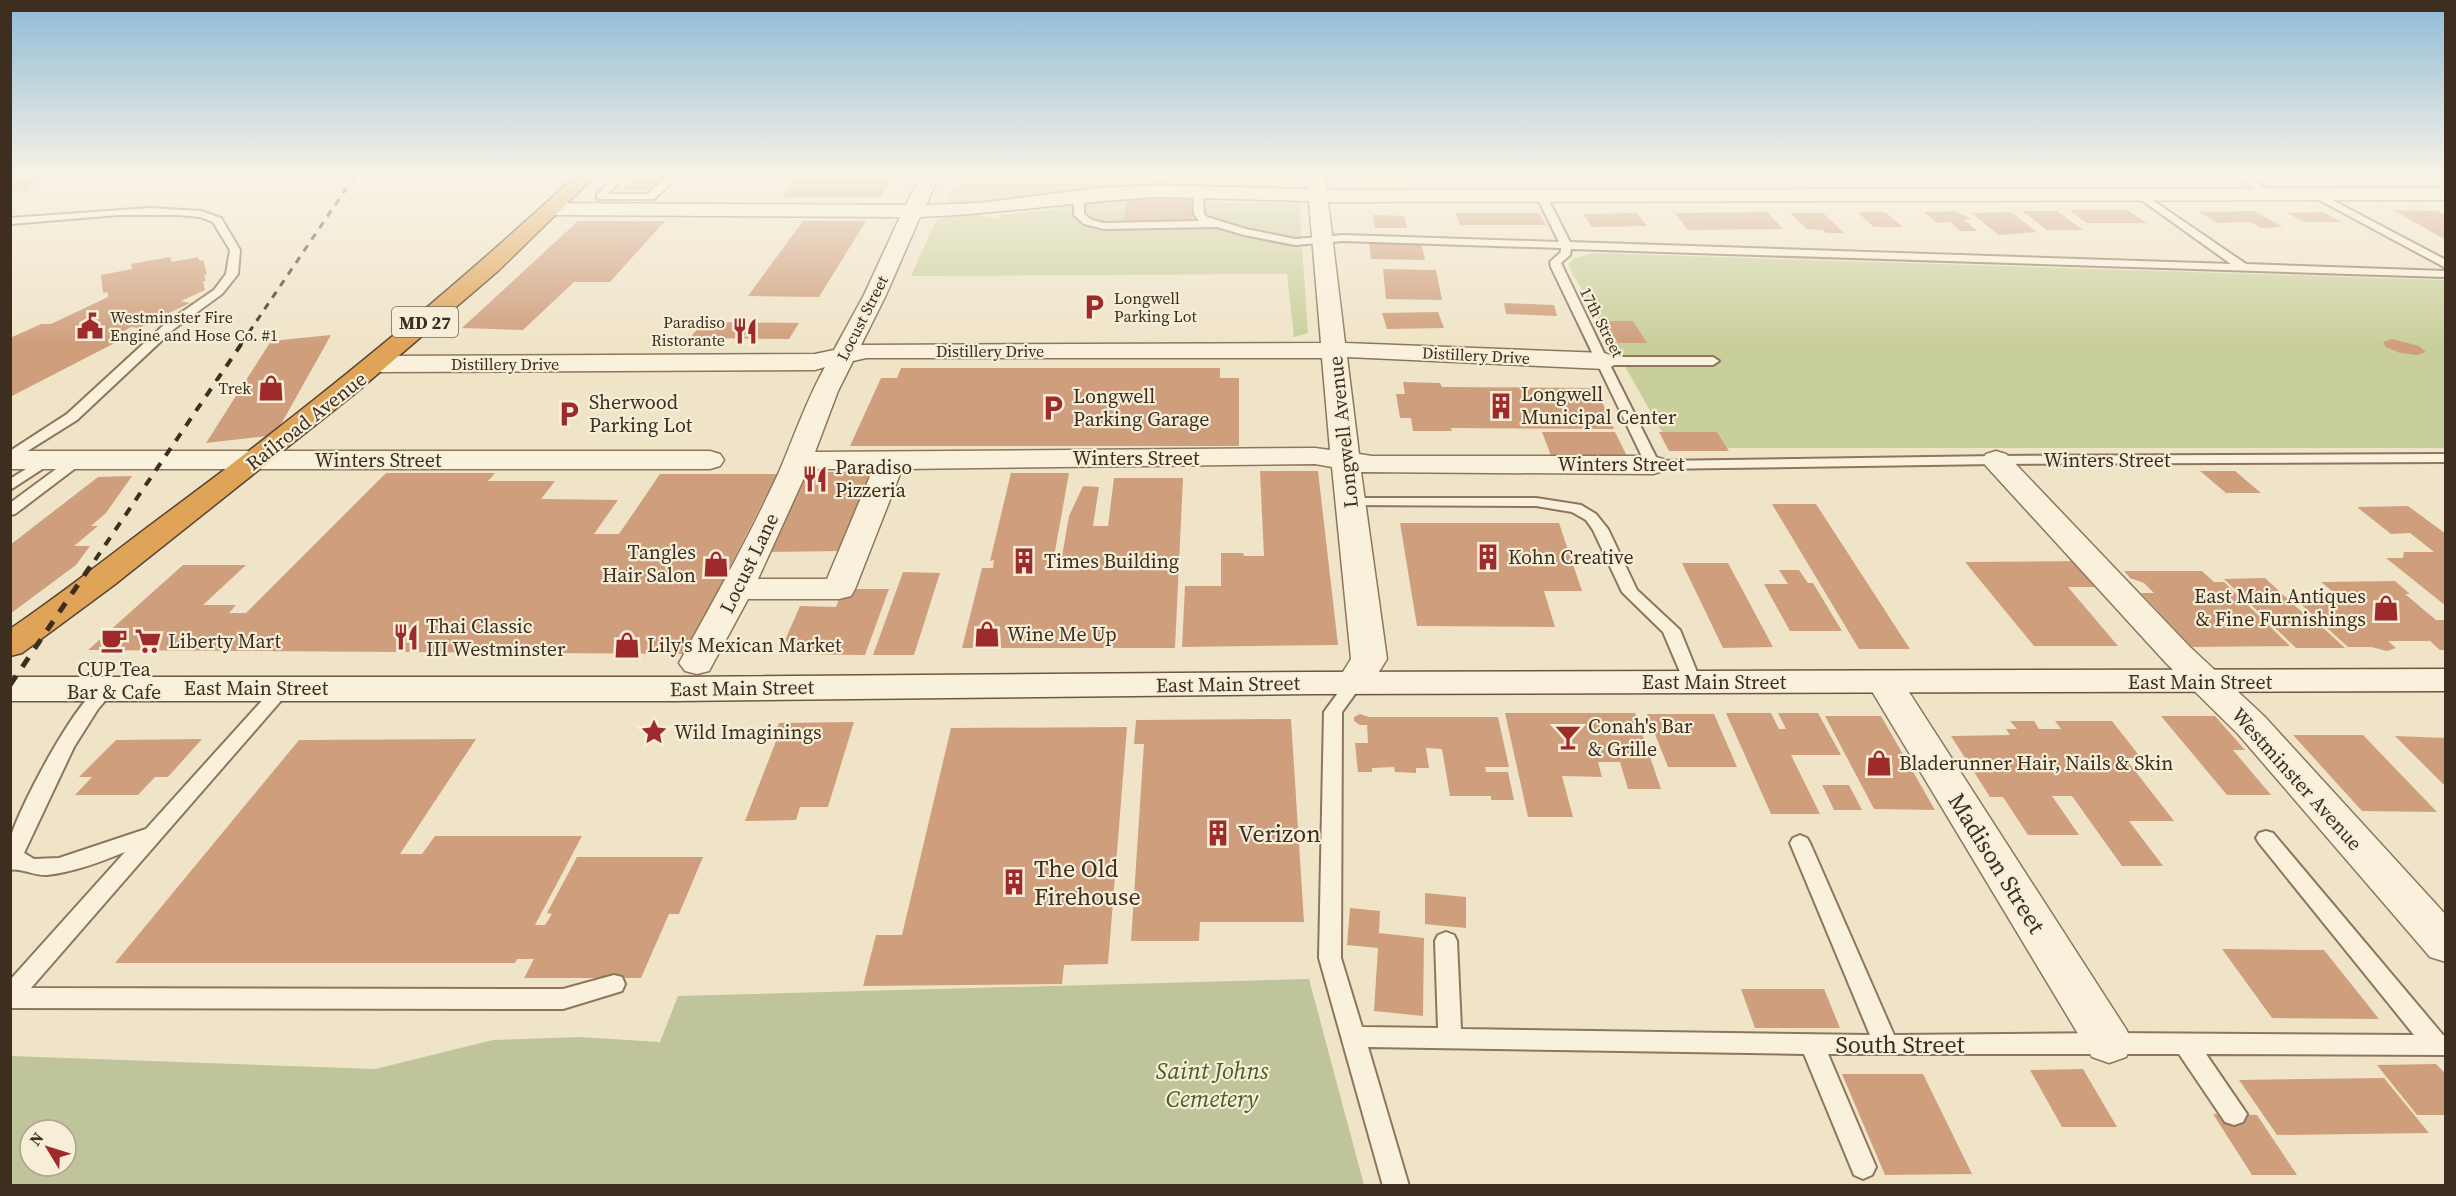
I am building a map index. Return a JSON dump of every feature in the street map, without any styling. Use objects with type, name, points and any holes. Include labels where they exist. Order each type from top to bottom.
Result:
[{"type":"highway","name":"Railroad Avenue","points":[[10,645],[61,610],[258,460],[377,364],[525,233]]},
{"type":"street","name":"Locust Street","points":[[798,461],[825,391],[875,295],[903,233]]},
{"type":"street","name":"Longwell Avenue","points":[[1321,233],[1345,461],[1369,659],[1354,683]]},
{"type":"street","name":"Distillery Drive","points":[[377,364],[815,362],[866,351],[1334,350],[1604,361]]},
{"type":"street","name":"Winters Street","points":[[798,461],[1315,456],[1372,465],[1653,465]]},
{"type":"street","name":"Winters Street","points":[[10,459],[45,461],[710,460]]},
{"type":"street","points":[[737,589],[839,589],[891,459]]},
{"type":"street","name":"Westminster Avenue","points":[[1996,460],[2178,655],[2251,725],[2445,945]]},
{"type":"street","name":"Locust Lane","points":[[697,663],[737,589],[798,461]]},
{"type":"street","name":"East Main Street","points":[[10,689],[675,689],[1354,683],[2445,681]]},
{"type":"street","name":"Madison Street","points":[[1885,683],[2109,1043]]},
{"type":"lane","points":[[10,459],[72,417],[170,326],[218,292],[232,274],[235,250],[225,233]]},
{"type":"lane","points":[[1254,233],[1295,242],[1342,238],[2445,274]]},
{"type":"lane","points":[[1560,233],[1566,245]]},
{"type":"lane","points":[[2195,233],[2247,269]]},
{"type":"lane","points":[[2386,233],[2445,265]]},
{"type":"lane","name":"17th Street","points":[[1566,245],[1566,253],[1555,262],[1556,267],[1653,465]]},
{"type":"lane","points":[[1604,361],[1713,361]]},
{"type":"lane","name":"Winters Street","points":[[1653,465],[1996,460],[2445,458]]},
{"type":"lane","points":[[10,486],[45,461]]},
{"type":"lane","points":[[10,511],[76,461]]},
{"type":"lane","points":[[1350,502],[1536,502],[1576,508],[1591,517],[1600,529],[1630,592],[1671,630],[1692,682]]},
{"type":"lane","points":[[1354,683],[1333,712],[1330,958],[1396,1185]]},
{"type":"lane","points":[[107,688],[90,704],[71,734],[12,859],[36,867],[66,863],[152,834]]},
{"type":"lane","points":[[10,997],[283,688]]},
{"type":"lane","points":[[2266,838],[2441,1045]]},
{"type":"lane","points":[[1800,843],[1886,1045]]},
{"type":"lane","points":[[1446,941],[1450,1037]]},
{"type":"lane","points":[[10,997],[563,999],[614,984]]},
{"type":"lane","name":"South Street","points":[[1354,1036],[1886,1045],[2109,1043],[2441,1045]]},
{"type":"lane","points":[[2186,1043],[2234,1114]]},
{"type":"lane","points":[[1812,1044],[1863,1167]]},
{"type":"green space","points":[[931,233],[1301,233],[1308,333],[1294,337],[1287,274],[911,276]]},
{"type":"green space","points":[[1592,253],[2445,280],[2445,448],[1727,448],[1717,432],[1662,432],[1568,265],[1573,259]]},
{"type":"green space","name":"Saint Johns Cemetery","points":[[1309,979],[1364,1185],[11,1185],[11,1056],[375,1069],[493,1040],[579,1037],[660,1042],[678,996]]},
{"type":"building","points":[[565,233],[654,233],[610,282],[574,282],[523,330],[462,328]]},
{"type":"building","points":[[794,233],[859,233],[819,297],[748,296]]},
{"type":"building","points":[[1996,233],[2027,233],[1999,235]]},
{"type":"building","points":[[2433,233],[2446,233],[2446,240]]},
{"type":"building","points":[[1369,242],[1421,242],[1425,260],[1371,259]]},
{"type":"building","name":"Westminster Fire Engine and Hose Co. #1","points":[[170,257],[172,262],[198,257],[200,261],[203,260],[207,274],[204,275],[206,281],[203,281],[205,290],[181,301],[190,303],[169,313],[159,312],[153,316],[162,317],[139,328],[131,327],[124,331],[136,332],[10,397],[10,338],[41,324],[51,324],[108,297],[108,292],[103,293],[101,275],[132,269],[131,264]]},
{"type":"building","points":[[1383,269],[1436,270],[1442,300],[1386,299]]},
{"type":"building","points":[[1504,303],[1554,305],[1557,316],[1506,314]]},
{"type":"building","points":[[1438,312],[1444,328],[1387,329],[1382,313]]},
{"type":"building","points":[[1605,321],[1633,321],[1647,343],[1618,343]]},
{"type":"building","name":"Paradiso Ristorante","points":[[703,322],[799,323],[789,339],[690,338]]},
{"type":"building","name":"Trek","points":[[331,335],[275,435],[206,443],[271,341]]},
{"type":"building","points":[[2392,339],[2419,346],[2426,352],[2417,355],[2400,353],[2386,347],[2383,342]]},
{"type":"building","name":"Longwell Parking Garage","points":[[901,368],[1220,368],[1220,378],[1239,378],[1239,446],[850,446],[881,378],[897,378]]},
{"type":"building","name":"Longwell Municipal Center","points":[[1403,382],[1440,383],[1442,387],[1596,388],[1614,429],[1451,428],[1452,431],[1413,431],[1411,418],[1400,418],[1396,394],[1405,394]]},
{"type":"building","points":[[1542,432],[1615,432],[1628,458],[1552,458]]},
{"type":"building","points":[[1659,432],[1717,432],[1729,451],[1669,451]]},
{"type":"building","points":[[1260,471],[1318,471],[1338,645],[1182,647],[1185,586],[1221,586],[1221,553],[1264,556]]},
{"type":"building","points":[[2200,471],[2235,471],[2261,493],[2226,493]]},
{"type":"building","points":[[804,472],[874,472],[843,551],[766,552]]},
{"type":"building","points":[[386,473],[495,473],[488,481],[555,481],[541,499],[618,500],[594,534],[619,534],[660,474],[777,474],[686,654],[88,650],[183,565],[246,565],[203,605],[236,605],[229,613],[246,613]]},
{"type":"building","points":[[1011,473],[1069,473],[1052,568],[1060,568],[1069,516],[1083,486],[1099,487],[1093,526],[1108,526],[1114,478],[1183,478],[1175,648],[962,648],[982,568],[993,568],[994,560],[990,561]]},
{"type":"building","points":[[132,476],[106,513],[91,526],[98,526],[74,546],[90,546],[76,565],[10,614],[10,545],[98,477]]},
{"type":"building","points":[[1772,504],[1816,504],[1910,649],[1859,649]]},
{"type":"building","points":[[2408,506],[2446,534],[2446,606],[2386,558],[2403,558],[2404,552],[2434,552],[2410,533],[2391,534],[2357,507]]},
{"type":"building","name":"Kohn Creative","points":[[1400,523],[1559,523],[1582,591],[1544,591],[1555,627],[1417,626]]},
{"type":"building","points":[[2081,561],[2104,587],[2068,587],[2118,646],[2034,646],[1965,562]]},
{"type":"building","points":[[1682,563],[1728,563],[1773,647],[1723,648]]},
{"type":"building","points":[[1779,570],[1799,570],[1808,583],[1813,583],[1842,631],[1790,631],[1764,584],[1788,584]]},
{"type":"building","points":[[2124,571],[2202,571],[2214,582],[2224,582],[2290,646],[2192,647],[2141,593],[2154,593],[2144,583],[2130,578]]},
{"type":"building","points":[[903,572],[940,573],[914,655],[873,655]]},
{"type":"building","points":[[2265,578],[2345,648],[2296,648],[2224,579]]},
{"type":"building","name":"East Main Antiques & Fine Furnishings","points":[[2395,581],[2410,594],[2405,594],[2436,620],[2446,620],[2446,650],[2440,650],[2430,641],[2388,641],[2396,648],[2387,651],[2371,647],[2348,647],[2293,597],[2338,596],[2321,582]]},
{"type":"building","points":[[843,589],[889,589],[865,655],[779,654],[800,606],[836,607]]},
{"type":"building","points":[[1505,713],[1635,713],[1661,789],[1628,789],[1620,762],[1598,762],[1602,777],[1562,776],[1573,817],[1528,817]]},
{"type":"building","points":[[1726,713],[1771,713],[1779,729],[1786,729],[1778,713],[1818,713],[1841,755],[1791,755],[1820,814],[1771,814]]},
{"type":"building","points":[[1360,714],[1369,717],[1498,717],[1509,767],[1485,767],[1486,772],[1508,772],[1514,800],[1491,800],[1491,796],[1450,796],[1442,749],[1426,748],[1429,768],[1416,768],[1416,773],[1395,772],[1394,767],[1372,768],[1372,772],[1358,772],[1355,743],[1368,743],[1367,725],[1360,725],[1354,721],[1354,717]]},
{"type":"building","points":[[1647,714],[1714,714],[1737,767],[1668,767]]},
{"type":"building","name":"Bladerunner Hair, Nails & Skin","points":[[1825,716],[1881,716],[1935,810],[1874,809]]},
{"type":"building","points":[[2161,716],[2215,716],[2245,750],[2233,750],[2271,795],[2227,795]]},
{"type":"building","name":"Verizon","points":[[1291,719],[1304,922],[1200,922],[1199,941],[1131,941],[1144,744],[1134,744],[1136,720]]},
{"type":"building","points":[[2010,721],[2034,721],[2039,729],[2061,729],[2055,721],[2112,721],[2141,758],[2125,758],[2174,821],[2129,821],[2163,866],[2122,866],[2072,796],[2052,796],[2079,835],[2028,835],[2003,797],[1990,797],[1951,736],[2010,735],[2006,729],[2017,729]]},
{"type":"building","points":[[854,722],[828,807],[800,807],[796,820],[745,821],[778,736],[774,736],[779,723]]},
{"type":"building","name":"The Old Firehouse","points":[[1127,727],[1108,964],[1064,965],[1062,984],[863,986],[876,935],[902,935],[951,728]]},
{"type":"building","points":[[2293,735],[2363,735],[2437,812],[2362,811]]},
{"type":"building","points":[[2395,736],[2446,738],[2446,787]]},
{"type":"building","points":[[202,739],[168,777],[155,777],[138,795],[75,795],[92,777],[79,777],[116,740]]},
{"type":"building","points":[[476,739],[400,854],[422,854],[435,836],[582,836],[535,925],[545,925],[552,914],[547,913],[577,857],[703,857],[679,914],[669,914],[641,978],[524,978],[534,959],[517,959],[515,963],[115,963],[299,740]]},
{"type":"building","points":[[1822,785],[1849,785],[1862,810],[1834,810]]},
{"type":"building","points":[[1425,893],[1466,897],[1466,928],[1425,924]]},
{"type":"building","points":[[1350,908],[1380,911],[1379,933],[1424,938],[1423,1016],[1374,1011],[1378,948],[1347,945]]},
{"type":"building","points":[[2222,949],[2324,950],[2379,1019],[2272,1018]]},
{"type":"building","points":[[1741,989],[1824,989],[1840,1028],[1755,1028]]},
{"type":"building","points":[[2436,1064],[2446,1074],[2446,1115],[2417,1115],[2377,1065]]},
{"type":"building","points":[[2083,1069],[2117,1127],[2062,1127],[2030,1070]]},
{"type":"building","points":[[1842,1074],[1923,1074],[1972,1174],[1885,1175]]},
{"type":"building","points":[[2384,1078],[2429,1133],[2277,1135],[2239,1080]]},
{"type":"building","points":[[2213,1114],[2257,1115],[2297,1175],[2252,1175]]},
{"type":"railway","points":[[241,344],[316,233]]},
{"type":"railway","points":[[95,560],[242,343]]},
{"type":"railway","points":[[10,685],[96,558]]},
{"type":"place","name":"Longwell Parking Lot","points":[[1094,307]]},
{"type":"place","name":"Westminster Fire Engine and Hose Co. #1","points":[[90,326]]},
{"type":"place","name":"Paradiso Ristorante","points":[[745,331]]},
{"type":"place","name":"Trek","points":[[271,388]]},
{"type":"place","name":"Longwell Municipal Center","points":[[1501,406]]},
{"type":"place","name":"Longwell Parking Garage","points":[[1053,408]]},
{"type":"place","name":"Sherwood Parking Lot","points":[[569,414]]},
{"type":"place","name":"Paradiso Pizzeria","points":[[815,479]]},
{"type":"place","name":"Kohn Creative","points":[[1488,557]]},
{"type":"place","name":"Times Building","points":[[1024,561]]},
{"type":"place","name":"Tangles Hair Salon","points":[[716,564]]},
{"type":"place","name":"East Main Antiques & Fine Furnishings","points":[[2386,608]]},
{"type":"place","name":"Wine Me Up","points":[[987,634]]},
{"type":"place","name":"Thai Classic III Westminster","points":[[406,637]]},
{"type":"place","name":"CUP Tea Bar & Cafe","points":[[114,640]]},
{"type":"place","name":"Liberty Mart","points":[[148,641]]},
{"type":"place","name":"Lily's Mexican Market","points":[[627,645]]},
{"type":"place","name":"Wild Imaginings","points":[[654,732]]},
{"type":"place","name":"Conah's Bar & Grille","points":[[1568,737]]},
{"type":"place","name":"Bladerunner Hair, Nails & Skin","points":[[1879,763]]},
{"type":"place","name":"Verizon","points":[[1218,833]]},
{"type":"place","name":"The Old Firehouse","points":[[1014,882]]}]
